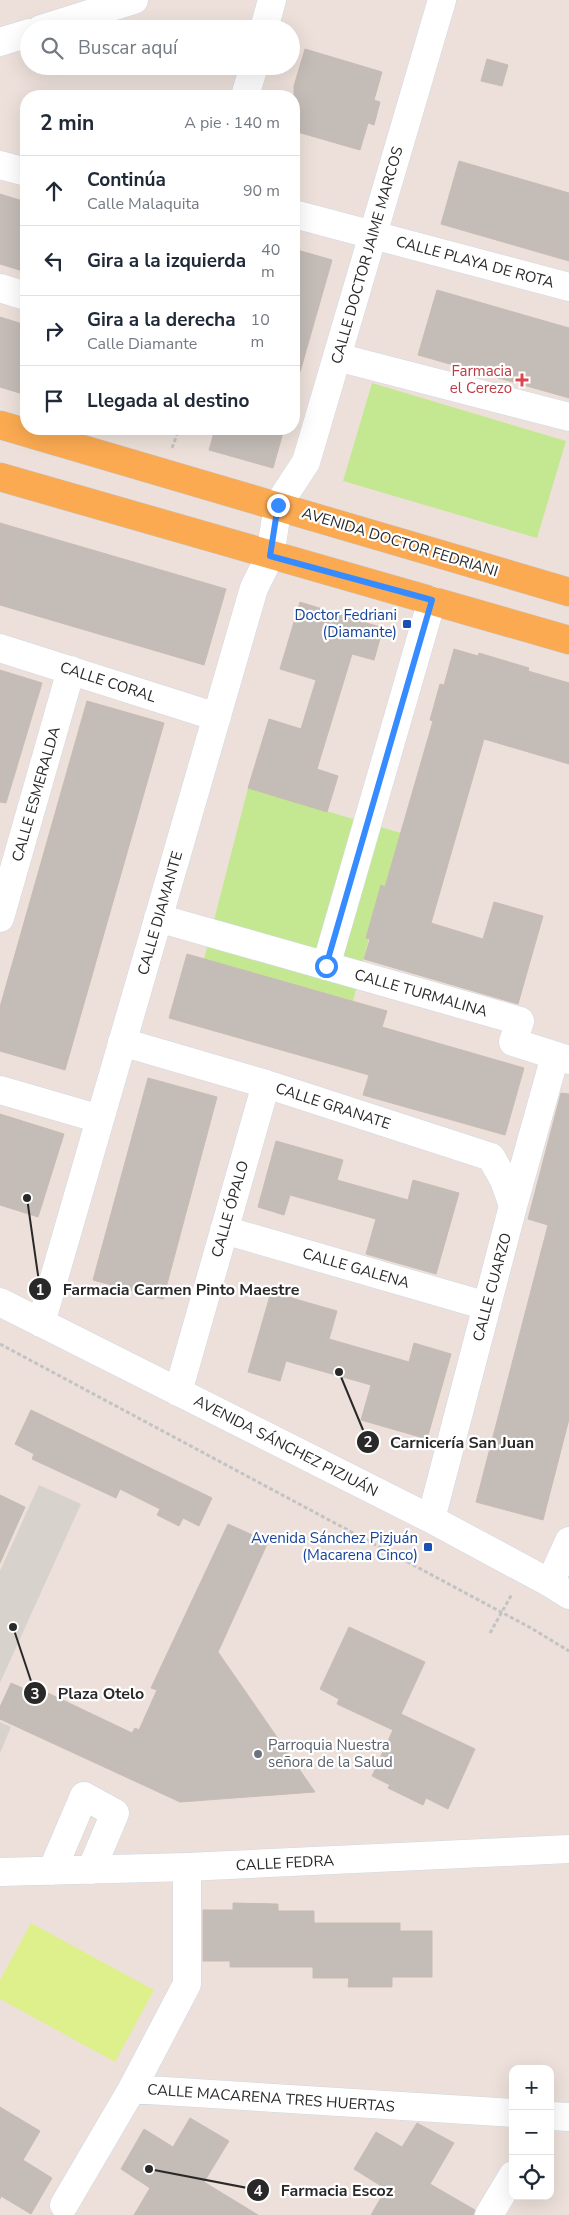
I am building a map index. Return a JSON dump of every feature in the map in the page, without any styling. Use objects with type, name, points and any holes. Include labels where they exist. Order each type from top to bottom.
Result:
[{"type":"main road","name":"AVENIDA DOCTOR FEDRIANI","points":[[0,425],[20,431]]},
{"type":"main road","name":"AVENIDA DOCTOR FEDRIANI","points":[[35,435],[569,592]]},
{"type":"main road","points":[[0,477],[270,556],[569,640]]},
{"type":"street","points":[[266,20],[272,0]]},
{"type":"street","name":"CALLE DOCTOR JAIME MARCOS","points":[[278,505],[306,462],[442,0]]},
{"type":"street","points":[[67,20],[119,2]]},
{"type":"street","points":[[0,42],[20,36]]},
{"type":"street","points":[[247,90],[251,75]]},
{"type":"street","points":[[0,165],[20,170]]},
{"type":"street","name":"CALLE PLAYA DE ROTA","points":[[300,216],[569,287]]},
{"type":"street","points":[[0,288],[20,294]]},
{"type":"street","points":[[337,356],[569,417]]},
{"type":"street","name":"CALLE DIAMANTE","points":[[41,1322],[254,588],[270,556],[278,505]]},
{"type":"street","points":[[326,966],[432,600]]},
{"type":"street","name":"CALLE CORAL","points":[[0,648],[216,717]]},
{"type":"street","name":"CALLE ESMERALDA","points":[[0,918],[71,670]]},
{"type":"street","name":"CALLE TURMALINA","points":[[158,918],[520,1022],[513,1042],[562,1058]]},
{"type":"street","name":"CALLE GRANATE","points":[[122,1042],[266,1084],[491,1157],[504,1180],[513,1206]]},
{"type":"street","name":"CALLE CUARZO","points":[[430,1519],[513,1206],[562,1058]]},
{"type":"street","name":"CALLE ÓPALO","points":[[178,1392],[266,1084]]},
{"type":"street","points":[[0,1090],[100,1119]]},
{"type":"street","name":"CALLE GALENA","points":[[224,1230],[487,1306]]},
{"type":"street","name":"AVENIDA SÁNCHEZ PIZJUÁN","points":[[0,1302],[430,1519],[560,1589]]},
{"type":"street","points":[[560,1589],[569,1541]]},
{"type":"street","points":[[52,1871],[84,1796],[115,1813],[90,1870]]},
{"type":"street","name":"CALLE FEDRA","points":[[0,1872],[188,1867],[569,1849]]},
{"type":"street","points":[[132,2089],[188,1984],[188,1867]]},
{"type":"street","name":"CALLE MACARENA TRES HUERTAS","points":[[64,2204],[132,2089],[509,2113]]},
{"type":"street","points":[[554,2116],[569,2117]]},
{"type":"street","points":[[489,2215],[509,2182]]},
{"type":"path","points":[[0,1344],[501,1612],[569,1651]]},
{"type":"path","points":[[490,1633],[515,1589]]},
{"type":"green space","points":[[372,383],[566,441],[537,538],[343,481]]},
{"type":"green space","points":[[248,788],[401,833],[385,887],[382,886],[353,1001],[204,959]]},
{"type":"green space","points":[[31,1923],[154,1990],[115,2062],[0,1999],[0,1980]]},
{"type":"shaded area","points":[[39,1485],[81,1504],[0,1683],[0,1571]]},
{"type":"shaded area","points":[[0,1722],[11,1727],[0,1753]]},
{"type":"building","points":[[305,49],[382,72],[374,100],[380,102],[374,125],[368,123],[360,150],[300,133],[300,90],[294,90],[294,86],[297,75],[300,75],[300,66]]},
{"type":"building","points":[[487,59],[508,65],[502,86],[481,81]]},
{"type":"building","points":[[459,161],[569,193],[569,261],[441,224]]},
{"type":"building","points":[[0,194],[20,200],[20,270],[0,264]]},
{"type":"building","points":[[300,251],[332,260],[300,372]]},
{"type":"building","points":[[437,290],[569,328],[569,398],[418,355]]},
{"type":"building","points":[[0,317],[20,323],[20,393],[0,387]]},
{"type":"building","points":[[213,435],[282,435],[273,468],[209,450]]},
{"type":"building","points":[[0,523],[226,589],[204,665],[0,605]]},
{"type":"building","points":[[300,602],[383,628],[374,660],[352,654],[317,769],[338,776],[327,812],[248,788],[269,719],[301,729],[316,680],[280,669]]},
{"type":"building","points":[[454,649],[478,656],[479,653],[529,668],[528,671],[569,683],[569,764],[484,739],[431,923],[483,939],[494,902],[543,916],[518,1004],[364,959],[370,939],[366,938],[381,885],[385,887],[433,721],[430,720],[440,684],[444,685]]},
{"type":"building","points":[[0,670],[42,683],[6,803],[0,802]]},
{"type":"building","points":[[87,701],[164,723],[65,1070],[0,1051],[0,1007]]},
{"type":"building","points":[[187,954],[387,1011],[382,1027],[524,1068],[505,1135],[363,1095],[369,1075],[169,1018]]},
{"type":"building","points":[[148,1078],[217,1097],[163,1299],[93,1280]]},
{"type":"building","points":[[561,1093],[569,1094],[569,1419],[543,1520],[476,1502],[548,1225],[528,1219]]},
{"type":"building","points":[[0,1114],[64,1134],[38,1217],[0,1205]]},
{"type":"building","points":[[276,1141],[343,1160],[337,1180],[408,1200],[413,1180],[459,1193],[436,1274],[366,1254],[376,1219],[290,1195],[284,1215],[258,1207]]},
{"type":"building","points":[[271,1292],[337,1311],[329,1339],[409,1362],[414,1343],[451,1354],[427,1439],[361,1420],[371,1385],[286,1361],[280,1381],[248,1372]]},
{"type":"building","points":[[31,1410],[212,1498],[199,1526],[183,1518],[179,1526],[157,1515],[160,1509],[120,1489],[116,1498],[32,1459],[34,1454],[15,1444]]},
{"type":"building","points":[[0,1495],[25,1507],[0,1563]]},
{"type":"building","points":[[228,1524],[268,1542],[218,1652],[315,1792],[180,1802],[0,1719],[0,1707],[11,1683],[29,1691],[31,1685],[132,1733],[135,1728],[139,1730],[157,1690],[151,1688]]},
{"type":"building","points":[[349,1627],[425,1662],[401,1714],[475,1749],[448,1809],[426,1798],[423,1805],[388,1788],[390,1785],[372,1776],[393,1730],[337,1704],[339,1699],[320,1689]]},
{"type":"building","points":[[233,1903],[278,1904],[278,1911],[314,1911],[314,1923],[400,1923],[400,1931],[432,1931],[432,1977],[392,1977],[392,1987],[348,1987],[349,1978],[313,1978],[313,1967],[230,1967],[230,1961],[203,1961],[203,1910],[233,1910]]},
{"type":"building","points":[[0,2107],[40,2131],[23,2160],[52,2178],[31,2214],[1,2196],[0,2199]]},
{"type":"building","points":[[190,2118],[229,2141],[204,2182],[258,2215],[134,2215],[150,2188],[121,2169],[144,2129],[173,2147]]},
{"type":"building","points":[[417,2123],[454,2143],[430,2184],[475,2210],[473,2215],[371,2215],[386,2189],[354,2169],[376,2132],[402,2147]]},
{"type":"place","name":"Farmacia el Cerezo","points":[[522,380]]},
{"type":"place","name":"Doctor Fedriani (Diamante)","points":[[407,624]]},
{"type":"place","name":"Farmacia Carmen Pinto Maestre","points":[[27,1198]]},
{"type":"place","name":"Carnicería San Juan","points":[[339,1372]]},
{"type":"place","name":"Avenida Sánchez Pizjuán (Macarena Cinco)","points":[[428,1547]]},
{"type":"place","name":"Plaza Otelo","points":[[13,1627]]},
{"type":"place","name":"Parroquia Nuestra señora de la Salud","points":[[258,1754]]},
{"type":"place","name":"Farmacia Escoz","points":[[149,2169]]},
{"type":"route","points":[[278,505],[270,556],[432,600],[326,966]]}]
